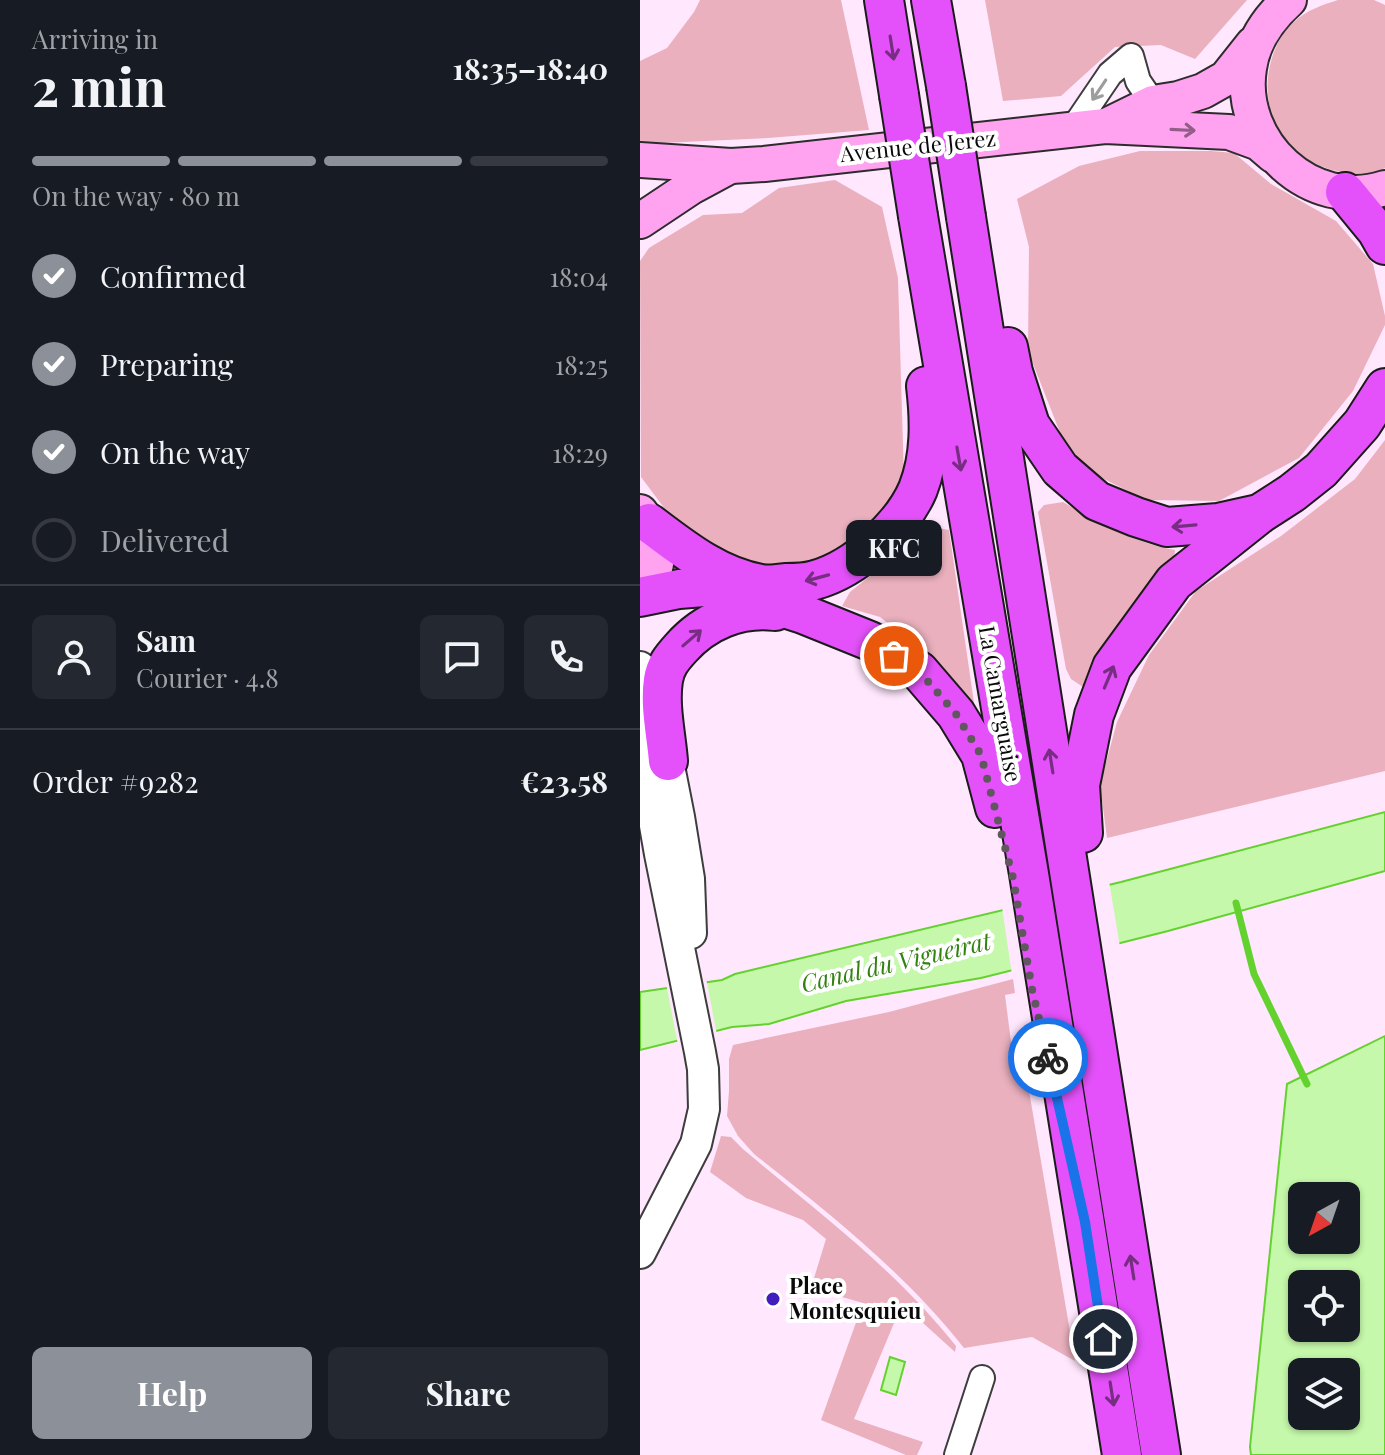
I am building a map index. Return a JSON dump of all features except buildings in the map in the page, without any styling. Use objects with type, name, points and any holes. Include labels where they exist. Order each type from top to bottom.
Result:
[{"type":"highway","name":"La Camarguaise","points":[[884,0],[1039,987],[1085,1222],[1122,1455]]},
{"type":"highway","name":"La Camarguaise","points":[[931,0],[1077,864]]},
{"type":"highway","points":[[1345,192],[1385,245]]},
{"type":"highway","points":[[644,517],[681,547],[720,572],[762,585],[813,581],[837,572],[864,554],[890,530],[918,489],[927,453],[929,413],[912,281],[918,216]]},
{"type":"highway","points":[[966,217],[999,308],[1013,372],[1030,425],[1060,469],[1097,501],[1167,527],[1218,523],[1261,513]]},
{"type":"highway","points":[[1161,1455],[1121,1202],[1077,864],[1080,785],[1094,715],[1112,667],[1174,582],[1321,470],[1362,424],[1385,388]]},
{"type":"highway","points":[[640,595],[716,586],[803,614],[870,641],[919,671],[956,714],[981,755],[1021,876]]},
{"type":"highway","points":[[654,751],[667,664],[692,636],[715,621],[741,611],[759,609],[803,614]]},
{"type":"main road","name":"Avenue de Jerez","points":[[1089,128],[1153,103],[1203,91],[1226,78],[1272,15],[1289,0]]},
{"type":"main road","points":[[1258,38],[1249,68],[1248,99],[1257,129],[1273,155]]},
{"type":"main road","name":"Avenue de Jerez","points":[[640,160],[731,166],[764,164],[1089,128],[1229,132],[1259,143],[1294,173],[1318,186],[1345,192]]},
{"type":"main road","points":[[640,221],[680,194],[731,166]]},
{"type":"main road","points":[[1345,192],[1374,192],[1385,188]]},
{"type":"main road","points":[[640,595],[650,582],[657,561],[657,541],[644,517]]},
{"type":"street","points":[[1089,128],[1110,74],[1131,56],[1138,81],[1153,103]]},
{"type":"street","points":[[640,667],[654,724],[647,826],[650,855],[683,966],[703,1069],[704,1109],[696,1144],[640,1253]]},
{"type":"street","points":[[654,751],[689,879],[691,933],[683,966]]},
{"type":"street","points":[[957,1455],[982,1378]]},
{"type":"shaded area","points":[[700,0],[841,0],[869,130],[640,144],[640,61],[667,48]]},
{"type":"shaded area","points":[[985,0],[1247,0],[1195,59],[1161,45],[1115,47],[1061,96],[1003,101]]},
{"type":"shaded area","points":[[1338,0],[1374,0],[1385,5],[1385,168],[1374,172],[1337,171],[1302,156],[1279,130],[1268,96],[1268,77],[1280,38],[1304,14]]},
{"type":"shaded area","points":[[1140,151],[1234,153],[1271,184],[1336,221],[1373,264],[1385,316],[1385,325],[1353,391],[1299,458],[1219,501],[1146,500],[1088,471],[1061,435],[1028,351],[1029,247],[1017,199],[1079,166]]},
{"type":"shaded area","points":[[835,180],[882,207],[898,278],[904,479],[883,521],[837,556],[779,568],[726,556],[674,521],[641,477],[640,261],[649,248],[703,215],[742,213],[779,188]]},
{"type":"shaded area","points":[[1385,440],[1385,771],[1107,838],[1100,785],[1117,722],[1149,655],[1196,591],[1281,536],[1355,479]]},
{"type":"shaded area","points":[[1063,502],[1117,531],[1175,550],[1174,560],[1083,687],[1071,679],[1066,669],[1038,512],[1044,505]]},
{"type":"shaded area","points":[[925,526],[949,530],[975,710],[937,662],[880,617],[842,606],[850,592],[889,561]]},
{"type":"shaded area","points":[[1013,979],[1015,993],[1005,995],[1015,1073],[1026,1073],[1075,1361],[1032,1337],[964,1348],[891,1269],[754,1154],[738,1136],[727,1116],[729,1059],[733,1045],[889,1012]]},
{"type":"shaded area","points":[[721,1136],[731,1137],[855,1242],[907,1291],[956,1346],[955,1352],[902,1304],[854,1419],[923,1442],[917,1455],[906,1455],[821,1420],[863,1303],[811,1288],[826,1239],[803,1220],[746,1198],[710,1172]]},
{"type":"water","name":"Canal du Vigueirat","points":[[1385,812],[1385,871],[1168,931],[981,978],[846,1001],[769,1024],[732,1027],[640,1050],[640,992],[722,980],[735,974],[1121,882]]},
{"type":"water","points":[[1385,1036],[1385,1455],[1251,1455],[1287,1084]]},
{"type":"water","points":[[890,1357],[905,1362],[896,1395],[881,1390]]},
{"type":"pier","points":[[1109,881],[1120,947],[1012,975],[1002,907]]},
{"type":"pier","points":[[706,978],[717,1035],[678,1045],[666,983]]},
{"type":"waterway","points":[[1236,903],[1254,974],[1307,1084]]},
{"type":"way so far","points":[[894,656],[919,671],[956,714],[981,755],[1013,878],[1032,989],[1048,1058]]},
{"type":"place","name":"KFC","points":[[894,656]]},
{"type":"place","name":"Place Montesquieu","points":[[773,1299]]},
{"type":"route","points":[[1048,1058],[1085,1222],[1103,1339]]}]
